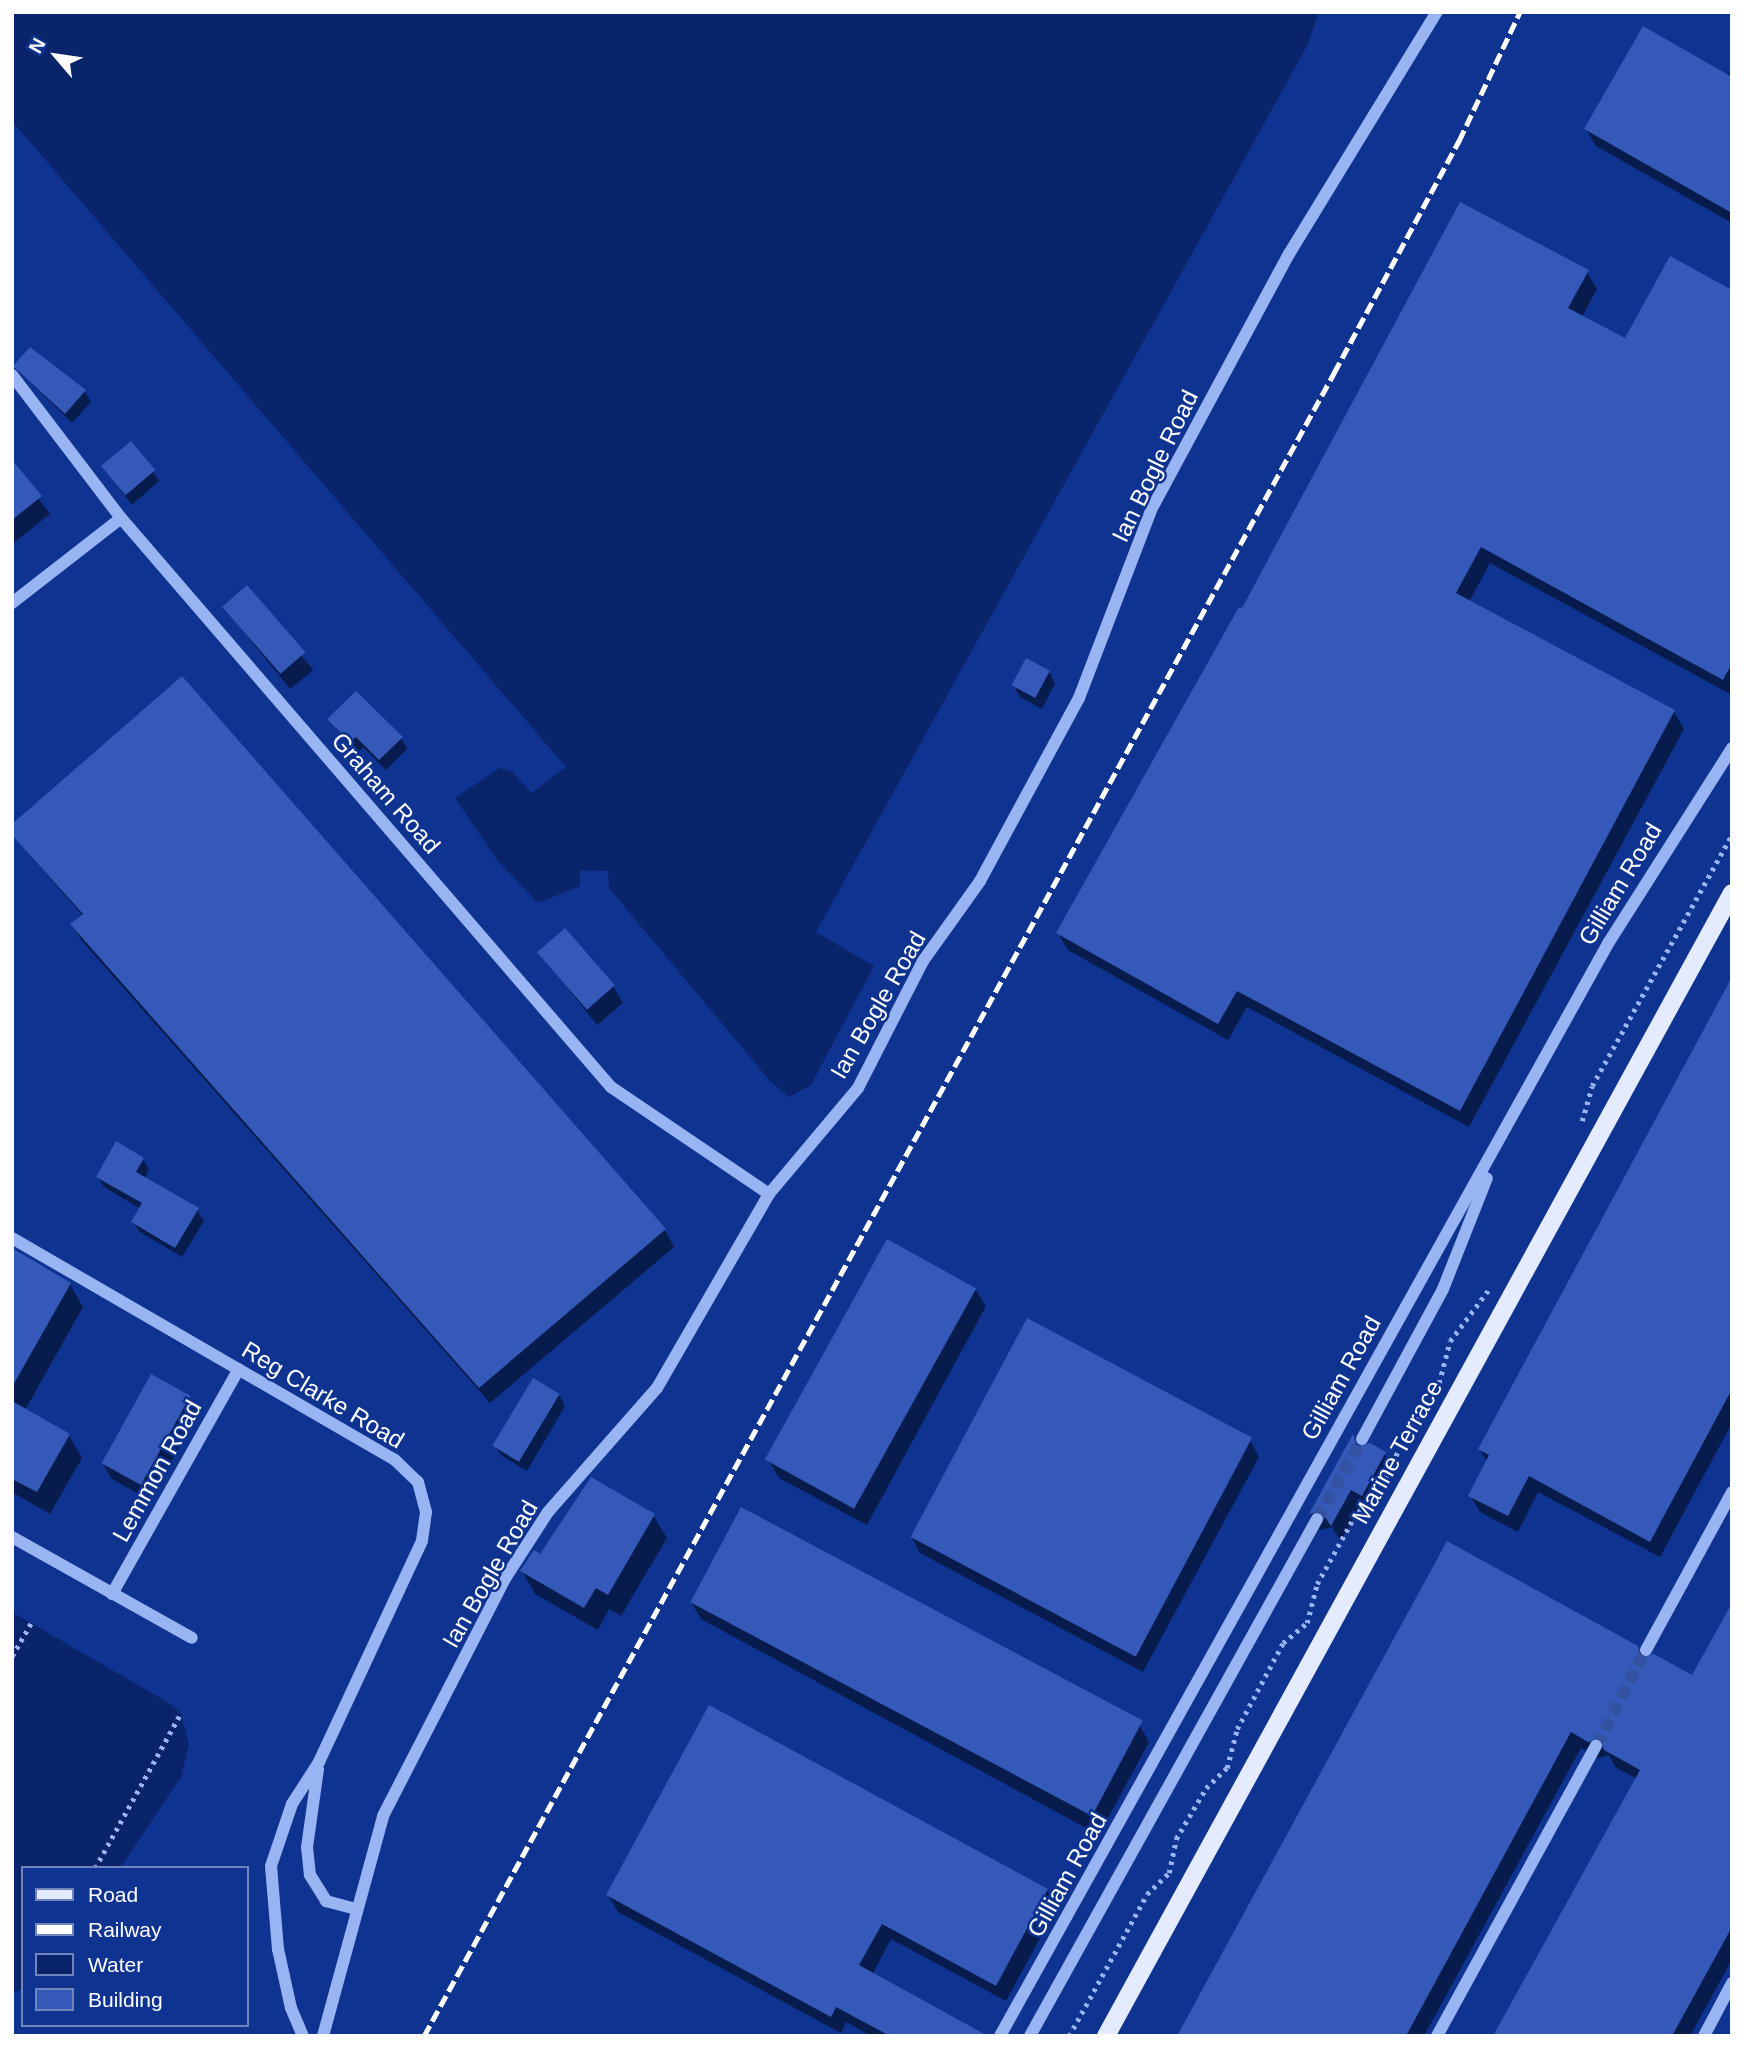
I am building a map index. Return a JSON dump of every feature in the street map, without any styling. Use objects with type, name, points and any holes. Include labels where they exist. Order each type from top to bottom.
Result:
[{"type":"main road","name":"Marine Terrace","points":[[1106,2036],[1732,893]]},
{"type":"street","name":"Ian Bogle Road","points":[[323,2036],[383,1816],[506,1577],[548,1512],[657,1388],[769,1194],[858,1088],[923,961],[980,881],[1079,698],[1152,510],[1289,254],[1437,12]]},
{"type":"street","name":"Graham Road","points":[[12,375],[121,518],[611,1087],[769,1194]]},
{"type":"street","points":[[12,603],[121,518]]},
{"type":"street","name":"Gilliam Road","points":[[1000,2036],[1027,1993],[1306,1483],[1503,1137],[1609,942],[1732,748]]},
{"type":"street","points":[[1362,1439],[1443,1289],[1503,1137]]},
{"type":"street","name":"Reg Clarke Road","points":[[12,1238],[395,1460],[418,1482],[426,1512],[422,1541],[319,1762]]},
{"type":"street","name":"Lemmon Road","points":[[112,1594],[239,1369]]},
{"type":"street","points":[[1646,1650],[1732,1492]]},
{"type":"street","points":[[1030,2036],[1317,1518]]},
{"type":"street","points":[[12,1537],[192,1638]]},
{"type":"street","points":[[1437,2036],[1596,1746]]},
{"type":"street","points":[[319,1762],[307,1847],[310,1875],[326,1901],[356,1909]]},
{"type":"street","points":[[303,2036],[291,2008],[278,1949],[271,1866],[292,1804],[319,1762]]},
{"type":"street","points":[[1704,2036],[1732,1983]]},
{"type":"street","points":[[1009,2036],[1027,1993]]},
{"type":"path","points":[[1580,1126],[1592,1086],[1732,834]]},
{"type":"path","points":[[1437,1389],[1450,1341],[1493,1283]]},
{"type":"path","points":[[1069,2036],[1147,1894],[1169,1873],[1176,1839],[1194,1808],[1206,1788],[1227,1768],[1237,1729],[1283,1643],[1307,1623],[1317,1584],[1353,1519],[1385,1479],[1406,1434],[1429,1401]]},
{"type":"path","points":[[12,1656],[31,1622]]},
{"type":"path","points":[[12,1641],[19,1645]]},
{"type":"path","points":[[96,1866],[181,1713]]},
{"type":"water","points":[[12,12],[1319,12],[1307,46],[816,932],[874,966],[811,1085],[789,1097],[770,1081],[609,888],[608,871],[580,870],[580,886],[538,903],[497,860],[455,798],[500,768],[511,771],[532,793],[566,767],[12,121]]},
{"type":"water","points":[[12,1612],[169,1703],[181,1713],[189,1745],[181,1777],[121,1866],[21,1866],[21,1990],[12,1993]]},
{"type":"building","points":[[1643,26],[1732,77],[1732,213],[1584,129]]},
{"type":"building","points":[[1460,202],[1589,270],[1568,308],[1625,338],[1670,256],[1732,290],[1732,663],[1723,680],[1481,547],[1456,593],[1675,710],[1460,1111],[1237,991],[1218,1024],[1056,933],[1239,607],[1242,608]]},
{"type":"building","points":[[30,347],[86,390],[65,414],[13,366]]},
{"type":"building","points":[[131,441],[155,470],[126,495],[101,466]]},
{"type":"building","points":[[12,460],[42,496],[12,520]]},
{"type":"building","points":[[247,585],[305,652],[280,674],[222,607]]},
{"type":"building","points":[[1026,658],[1050,671],[1035,698],[1011,685]]},
{"type":"building","points":[[182,676],[666,1229],[479,1388],[70,924],[83,914],[12,835],[12,824]]},
{"type":"building","points":[[356,691],[403,737],[379,760],[356,737],[350,742],[327,719]]},
{"type":"building","points":[[565,928],[615,985],[587,1010],[537,952]]},
{"type":"building","points":[[1732,977],[1732,1389],[1650,1542],[1529,1476],[1508,1516],[1468,1496],[1489,1455],[1478,1449]]},
{"type":"building","points":[[116,1141],[144,1158],[136,1172],[199,1208],[175,1248],[131,1222],[142,1203],[96,1177]]},
{"type":"building","points":[[887,1239],[976,1288],[854,1509],[765,1459]]},
{"type":"building","points":[[12,1248],[71,1283],[12,1387]]},
{"type":"building","points":[[1027,1318],[1252,1438],[1136,1657],[911,1537]]},
{"type":"building","points":[[151,1374],[190,1396],[141,1485],[102,1463]]},
{"type":"building","points":[[533,1378],[560,1394],[519,1462],[492,1446]]},
{"type":"building","points":[[12,1401],[70,1434],[37,1492],[12,1479]]},
{"type":"building","points":[[1353,1434],[1357,1446],[1370,1443],[1386,1452],[1362,1496],[1351,1490],[1331,1526],[1321,1511],[1309,1514]]},
{"type":"building","points":[[591,1477],[655,1514],[608,1595],[596,1588],[584,1608],[520,1571],[534,1550],[540,1554]]},
{"type":"building","points":[[741,1507],[1143,1721],[1092,1816],[690,1602]]},
{"type":"building","points":[[1447,1541],[1638,1646],[1641,1657],[1654,1654],[1692,1675],[1732,1603],[1732,1927],[1672,2036],[1493,2036],[1640,1770],[1604,1750],[1601,1739],[1588,1742],[1571,1732],[1406,2036],[1177,2036]]},
{"type":"building","points":[[709,1705],[1048,1889],[996,1986],[882,1924],[859,1965],[988,2036],[890,2036],[836,2007],[831,2017],[606,1895]]},
{"type":"tunnel","points":[[1317,1519],[1362,1439]]},
{"type":"tunnel","points":[[1596,1746],[1646,1650]]},
{"type":"railway","points":[[424,2036],[1334,373],[1459,141],[1520,12]]}]
